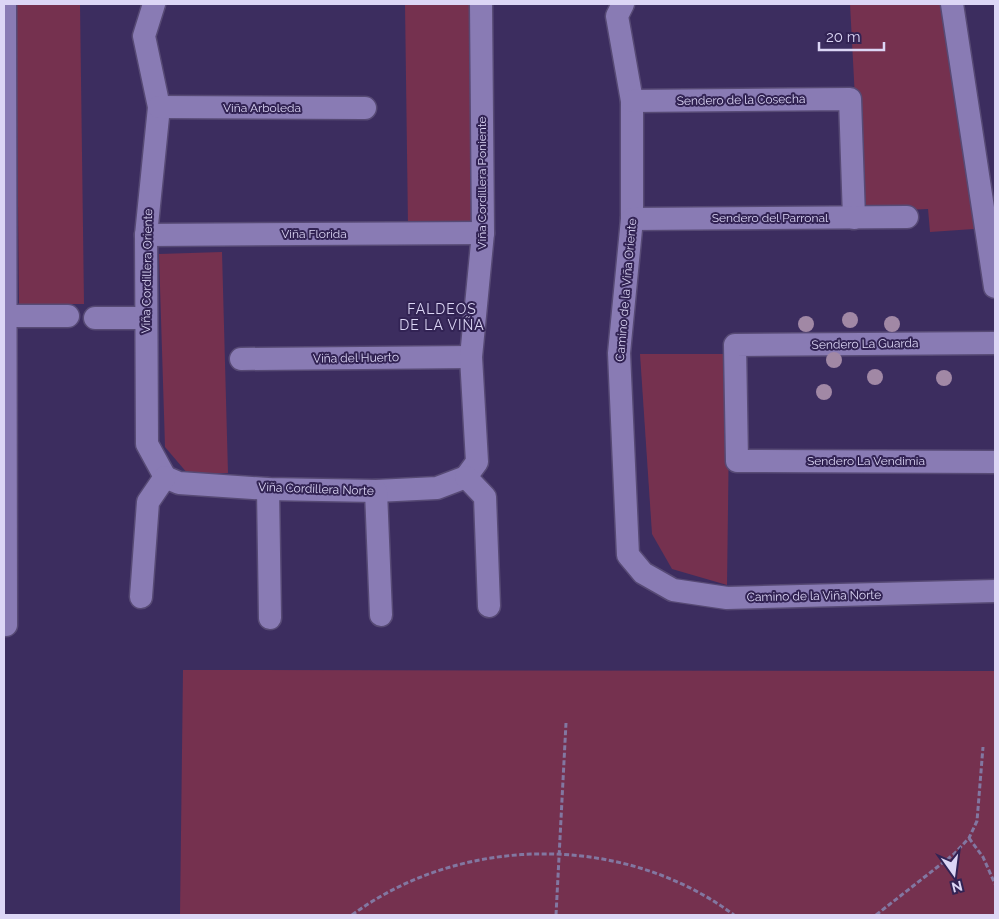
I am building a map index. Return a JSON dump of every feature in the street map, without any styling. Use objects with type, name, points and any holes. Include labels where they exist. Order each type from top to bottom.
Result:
[{"type":"street","points":[[5,4],[4,496],[6,625]]},
{"type":"street","name":"Viña Cordillera Oriente","points":[[154,4],[144,36],[159,107],[146,235],[147,444],[165,477]]},
{"type":"street","name":"Viña Cordillera Poniente","points":[[466,477],[477,462],[471,357],[483,233],[481,4]]},
{"type":"street","name":"Camino de la Viña Oriente","points":[[623,4],[617,16],[632,101],[632,220],[619,353],[628,555],[643,573]]},
{"type":"street","points":[[952,4],[995,287]]},
{"type":"street","name":"Sendero de la Cosecha","points":[[632,101],[850,99],[854,218]]},
{"type":"street","name":"Viña Arboleda","points":[[159,107],[365,108]]},
{"type":"street","name":"Sendero del Parronal","points":[[632,220],[907,217]]},
{"type":"street","name":"Viña Florida","points":[[146,235],[483,233]]},
{"type":"street","points":[[5,316],[68,316]]},
{"type":"street","points":[[95,318],[145,318]]},
{"type":"street","name":"Sendero La Guarda","points":[[737,461],[735,345],[995,343]]},
{"type":"street","name":"Viña del Huerto","points":[[241,359],[471,357]]},
{"type":"street","name":"Sendero La Vendimia","points":[[737,461],[995,462]]},
{"type":"street","points":[[141,597],[148,502],[165,477]]},
{"type":"street","name":"Viña Cordillera Norte","points":[[165,477],[179,483],[376,491],[437,488],[466,477]]},
{"type":"street","points":[[466,477],[485,498],[489,606]]},
{"type":"street","points":[[268,488],[270,618]]},
{"type":"street","points":[[376,491],[381,615]]},
{"type":"street","name":"Camino de la Viña Norte","points":[[643,573],[674,590],[727,598],[992,591]]},
{"type":"path","points":[[556,915],[566,724]]},
{"type":"path","points":[[876,915],[954,854],[969,838],[978,821],[983,746]]},
{"type":"path","points":[[969,838],[983,856],[995,884]]},
{"type":"path","points":[[352,915],[381,896],[405,884],[455,866],[508,855],[560,854],[612,861],[661,875],[707,897],[734,915]]},
{"type":"shaded area","points":[[16,4],[80,4],[84,304],[19,304]]},
{"type":"shaded area","points":[[405,4],[470,4],[471,220],[465,226],[408,226]]},
{"type":"shaded area","points":[[850,4],[941,4],[944,10],[974,229],[930,232],[928,209],[861,212]]},
{"type":"shaded area","points":[[222,252],[228,473],[188,474],[165,447],[159,254]]},
{"type":"shaded area","points":[[640,354],[730,354],[727,585],[672,569],[652,534]]},
{"type":"shaded area","points":[[183,670],[995,671],[995,915],[180,915]]},
{"type":"district","name":"FALDEOS DE LA VIÑA","points":[[442,318]]}]
